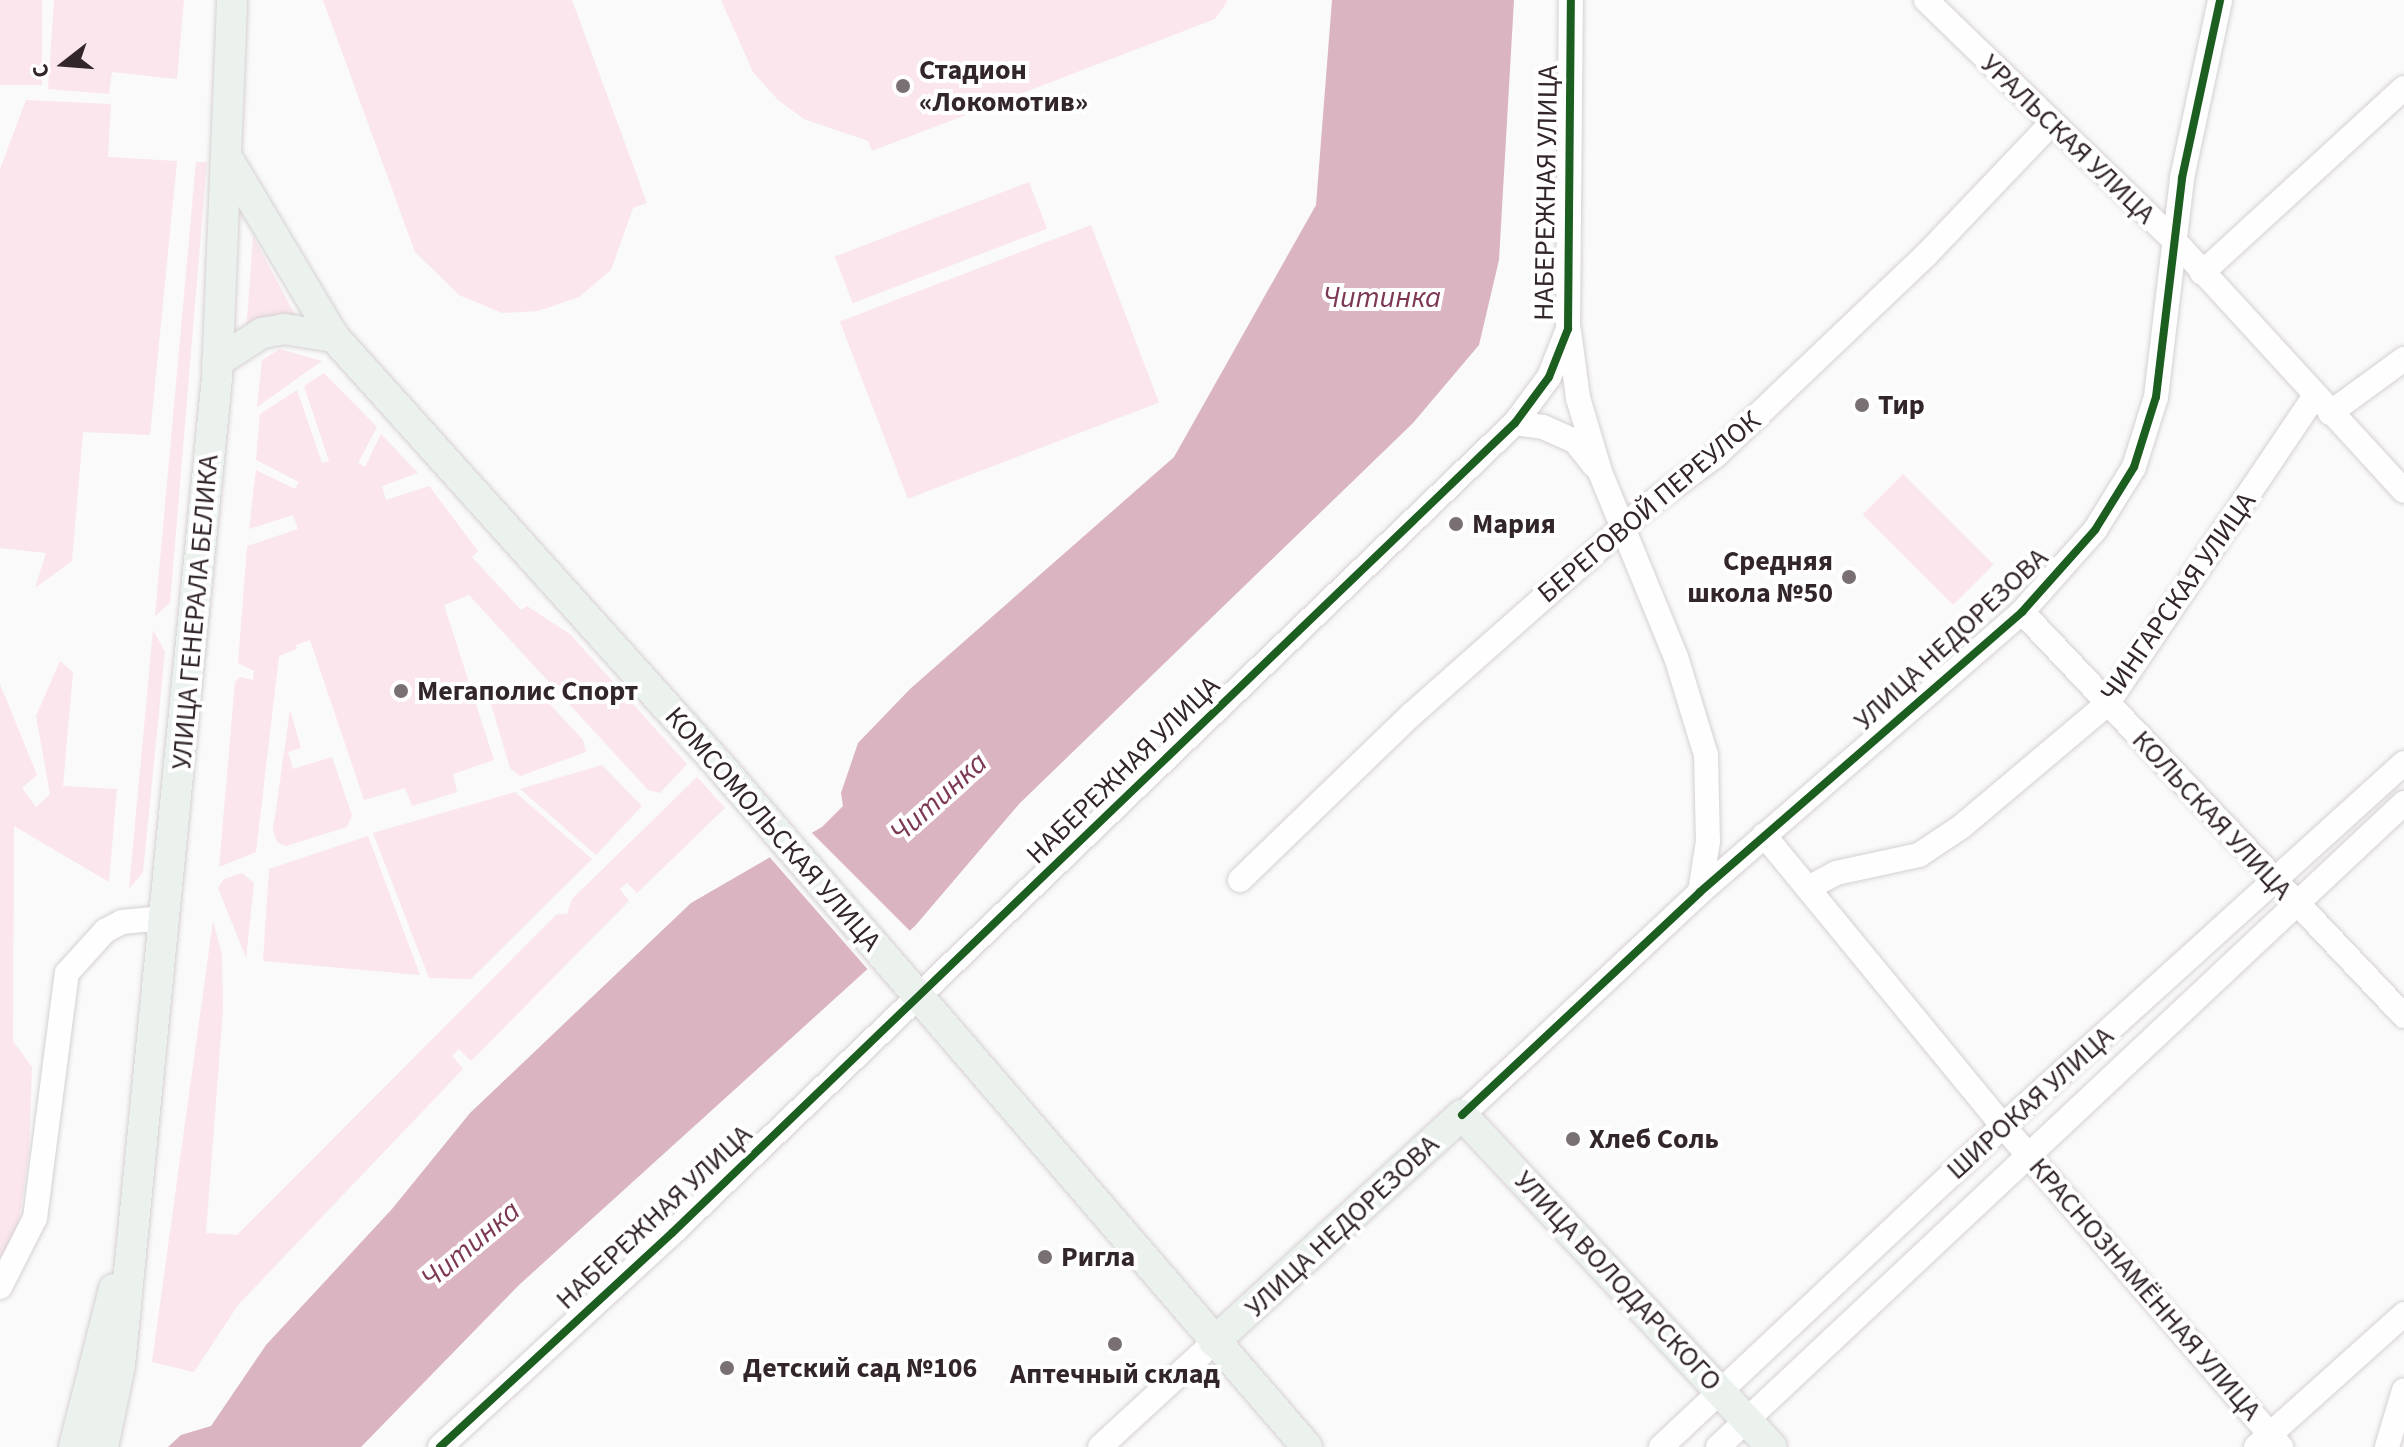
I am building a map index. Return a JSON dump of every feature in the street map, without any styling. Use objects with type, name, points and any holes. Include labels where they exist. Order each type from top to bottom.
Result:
[{"type":"main road","name":"УЛИЦА ГЕНЕРАЛА БЕЛИКА","points":[[103,1447],[107,1363],[134,1222],[217,362],[229,161],[232,0]]},
{"type":"main road","name":"КОМСОМОЛЬСКАЯ УЛИЦА","points":[[229,161],[334,337],[911,988],[1307,1447]]},
{"type":"main road","points":[[217,362],[262,333],[284,329],[334,337]]},
{"type":"main road","name":"УЛИЦА НЕДОРЕЗОВА","points":[[1214,1342],[1462,1115]]},
{"type":"main road","name":"УЛИЦА ВОЛОДАРСКОГО","points":[[1462,1115],[1772,1447]]},
{"type":"main road","name":"УЛИЦА ГЕНЕРАЛА БЕЛИКА","points":[[74,1447],[107,1363]]},
{"type":"street","name":"НАБЕРЕЖНАЯ УЛИЦА","points":[[440,1447],[911,988],[1515,423],[1549,377],[1568,329],[1571,0]]},
{"type":"street","name":"УРАЛЬСКАЯ УЛИЦА","points":[[1926,0],[2050,125],[2174,240],[2404,491]]},
{"type":"street","name":"УЛИЦА НЕДОРЕЗОВА","points":[[1462,1115],[1700,892],[2022,612],[2095,530],[2134,467],[2156,397],[2182,178],[2220,0]]},
{"type":"street","points":[[2202,273],[2404,88]]},
{"type":"street","name":"БЕРЕГОВОЙ ПЕРЕУЛОК","points":[[1240,880],[1396,728],[1623,529],[1727,445],[1926,255],[2050,125]]},
{"type":"street","points":[[1568,329],[1578,398],[1600,472],[1676,657],[1706,755],[1708,841],[1700,892]]},
{"type":"street","name":"ЧИНГАРСКАЯ УЛИЦА","points":[[1810,887],[1836,873],[1919,855],[1961,827],[2107,704],[2322,404],[2404,359]]},
{"type":"street","points":[[1515,423],[1543,427],[1575,441],[1600,472]]},
{"type":"street","name":"КОЛЬСКАЯ УЛИЦА","points":[[2022,612],[2404,1016]]},
{"type":"street","name":"ШИРОКАЯ УЛИЦА","points":[[1661,1447],[2003,1126],[2404,763]]},
{"type":"street","name":"ШИРОКАЯ УЛИЦА","points":[[1718,1447],[2404,803]]},
{"type":"street","name":"КРАСНОЗНАМЁННАЯ УЛИЦА","points":[[1764,835],[2269,1443]]},
{"type":"street","points":[[0,1287],[35,1218],[67,973],[105,931],[122,922],[164,918]]},
{"type":"street","points":[[2269,1443],[2404,1314]]},
{"type":"street","name":"УЛИЦА НЕДОРЕЗОВА","points":[[1100,1447],[1214,1342]]},
{"type":"street","points":[[2387,1447],[2404,1390]]},
{"type":"shaded area","points":[[0,0],[42,0],[42,85],[0,85]]},
{"type":"shaded area","points":[[54,0],[184,0],[177,79],[112,72],[109,94],[48,89]]},
{"type":"shaded area","points":[[323,0],[572,0],[647,203],[633,208],[611,270],[579,297],[538,311],[502,313],[459,295],[415,252]]},
{"type":"shaded area","name":"Стадион «Локомотив»","points":[[721,0],[1227,2],[1215,19],[872,151],[868,141],[804,119],[778,100],[753,72]]},
{"type":"shaded area","points":[[26,100],[111,104],[108,157],[177,161],[150,435],[83,432],[72,561],[35,588],[46,553],[0,548],[0,169]]},
{"type":"shaded area","points":[[196,162],[207,162],[170,603],[155,616]]},
{"type":"shaded area","points":[[1029,182],[1047,229],[853,303],[835,257]]},
{"type":"shaded area","points":[[1091,225],[1159,402],[908,499],[840,321]]},
{"type":"shaded area","points":[[253,236],[302,328],[246,333]]},
{"type":"shaded area","points":[[280,349],[322,361],[257,407],[262,360]]},
{"type":"shaded area","points":[[324,373],[377,427],[358,463],[365,467],[381,434],[418,473],[382,486],[386,500],[429,486],[478,551],[472,557],[521,610],[527,606],[570,634],[687,764],[660,793],[648,790],[469,595],[444,605],[494,760],[453,774],[457,792],[412,806],[405,788],[364,800],[310,640],[296,645],[297,649],[279,656],[256,852],[219,867],[235,682],[240,677],[253,680],[254,671],[238,663],[247,546],[298,529],[293,515],[249,529],[256,470],[295,489],[299,482],[256,460],[260,414],[297,390],[322,463],[329,461],[304,386]]},
{"type":"shaded area","points":[[1903,474],[1994,565],[1953,605],[1863,514]]},
{"type":"shaded area","points":[[153,630],[165,652],[143,872],[129,889]]},
{"type":"shaded area","points":[[60,661],[73,672],[63,786],[117,789],[109,882],[14,826],[13,1041],[32,1067],[29,1154],[18,1228],[0,1259],[0,684],[37,775],[22,788],[36,807],[50,794],[36,716]]},
{"type":"shaded area","points":[[532,685],[583,740],[586,752],[520,776],[510,768],[491,704],[495,696]]},
{"type":"shaded area","points":[[290,710],[301,748],[288,752],[293,769],[332,757],[352,815],[347,827],[286,846],[277,842],[273,830]]},
{"type":"shaded area","points":[[602,765],[642,806],[596,855],[520,789]]},
{"type":"shaded area","points":[[697,777],[725,808],[637,893],[627,883],[620,889],[629,901],[471,1061],[459,1049],[452,1056],[463,1069],[238,1305],[194,1372],[152,1362],[213,921],[222,954],[223,1009],[206,1233],[237,1235],[557,914],[567,914],[572,899]]},
{"type":"shaded area","points":[[515,792],[592,859],[471,979],[429,978],[373,833]]},
{"type":"shaded area","points":[[368,836],[420,975],[263,961],[269,869]]},
{"type":"shaded area","points":[[242,873],[254,883],[246,958],[218,888],[224,879]]},
{"type":"water","name":"Читинка","points":[[1332,0],[1514,0],[1499,260],[1479,345],[1413,423],[1020,803],[915,926],[519,1285],[361,1447],[168,1447],[181,1435],[211,1426],[266,1345],[392,1209],[470,1113],[691,903],[822,827],[843,806],[841,793],[858,743],[910,689],[1174,457],[1316,205]]},
{"type":"pier","points":[[809,830],[913,934],[870,972],[766,853]]},
{"type":"cycle path","points":[[440,1447],[672,1233],[1515,423],[1549,377],[1568,329],[1571,0]]},
{"type":"cycle path","points":[[1462,1115],[1700,892],[2022,612],[2095,530],[2134,467],[2156,397],[2182,178],[2220,0]]},
{"type":"place","name":"Стадион «Локомотив»","points":[[903,86]]},
{"type":"place","name":"Тир","points":[[1862,405]]},
{"type":"place","name":"Мария","points":[[1456,524]]},
{"type":"place","name":"Средняя школа №50","points":[[1849,577]]},
{"type":"place","name":"Мегаполис Спорт","points":[[401,691]]},
{"type":"place","name":"Хлеб Соль","points":[[1573,1139]]},
{"type":"place","name":"Ригла","points":[[1045,1257]]},
{"type":"place","name":"Аптечный склад","points":[[1115,1344]]},
{"type":"place","name":"Детский сад №106","points":[[727,1368]]}]
